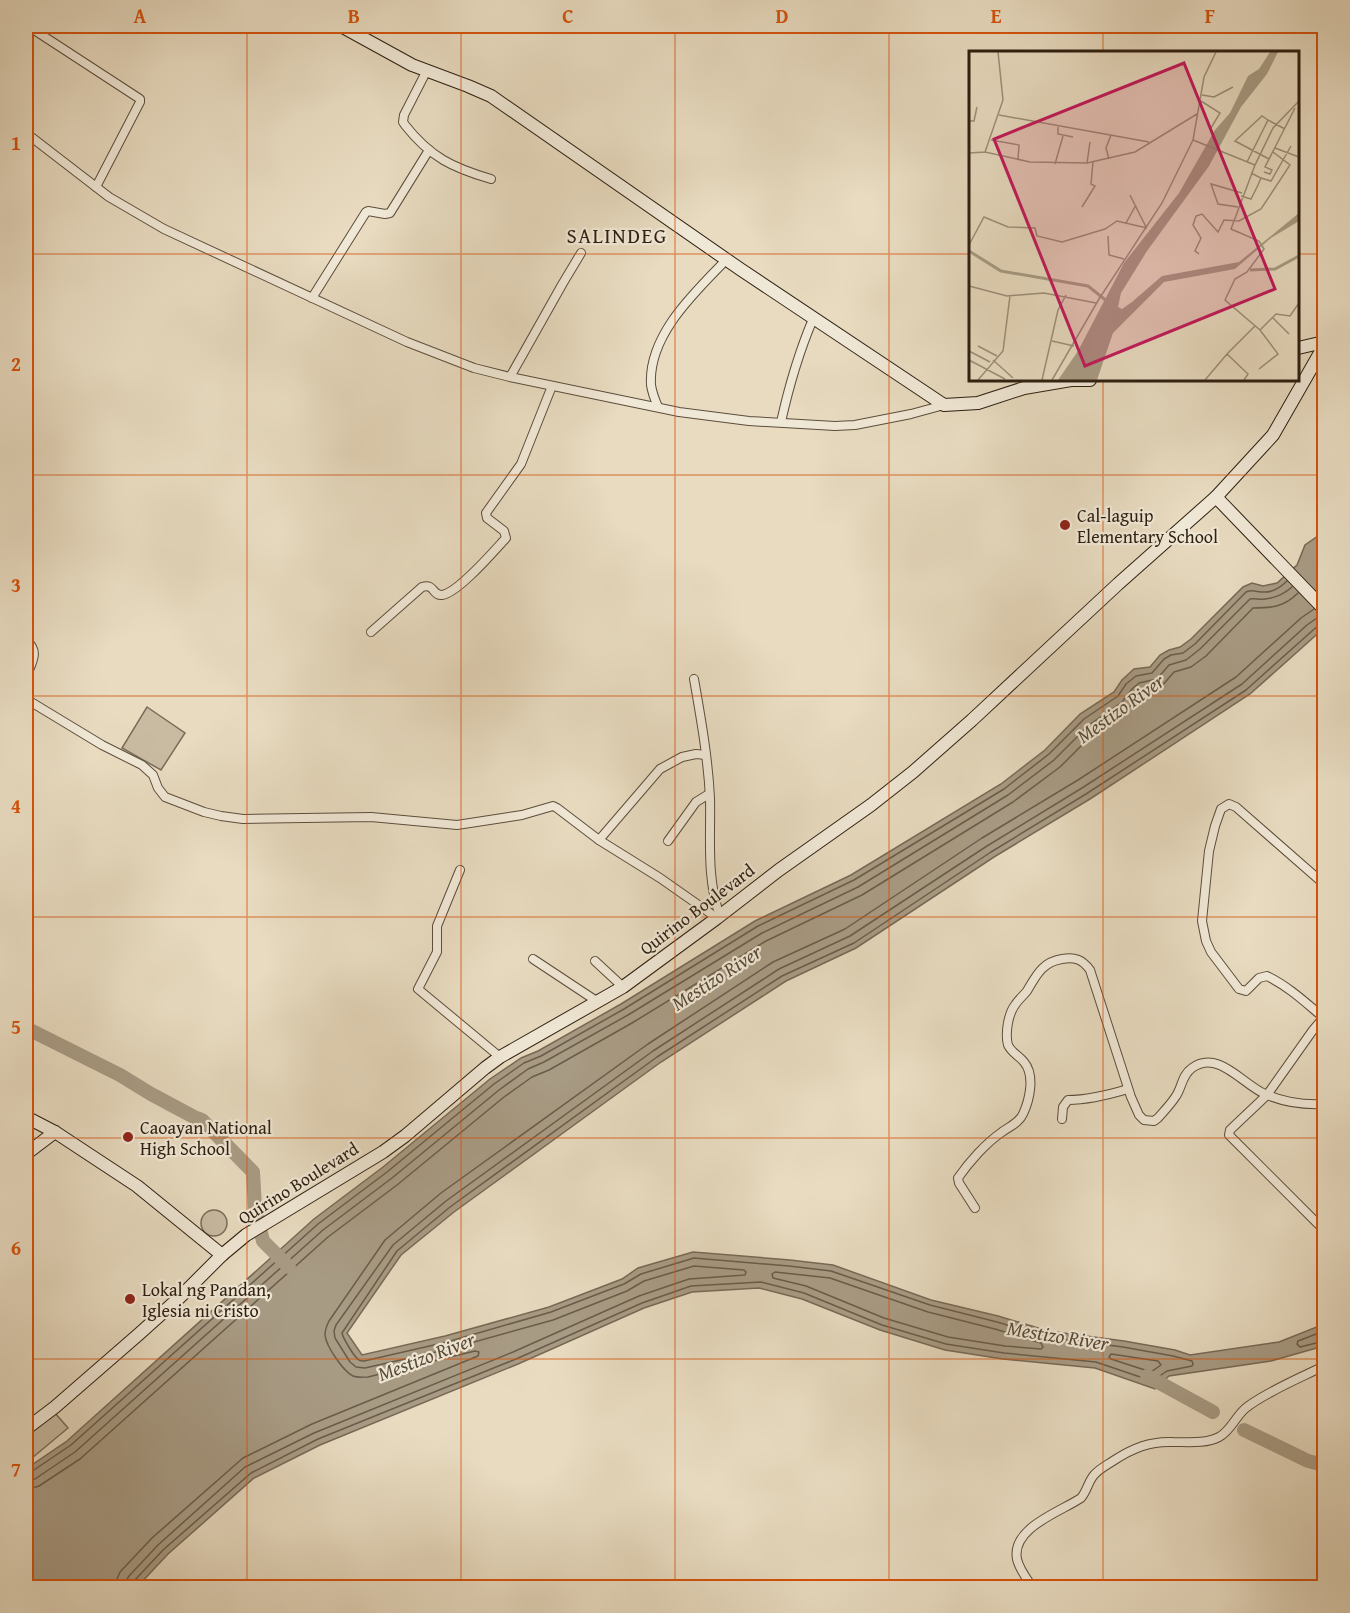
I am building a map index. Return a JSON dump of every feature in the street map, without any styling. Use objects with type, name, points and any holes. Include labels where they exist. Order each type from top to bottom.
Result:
[{"type":"street","points":[[28,26],[140,99],[96,187]]},
{"type":"street","points":[[342,26],[396,58],[426,72],[480,90],[497,100],[813,319],[944,405]]},
{"type":"street","points":[[426,72],[404,115],[403,122],[429,150],[451,166],[491,179]]},
{"type":"street","points":[[26,134],[109,197],[164,229],[407,342],[474,368],[510,378],[700,416],[835,426],[855,425],[944,405],[978,403],[1024,388],[1065,381]]},
{"type":"street","points":[[312,298],[366,212],[390,213],[429,150]]},
{"type":"street","points":[[510,378],[581,253]]},
{"type":"street","points":[[658,407],[651,384],[655,353],[666,330],[690,298],[727,259]]},
{"type":"street","points":[[781,422],[790,383],[813,319]]},
{"type":"street","points":[[1299,348],[1324,344]]},
{"type":"street","name":"Quirino Boulevard","points":[[26,1429],[55,1407],[139,1334],[246,1235],[405,1136],[500,1057],[623,987],[913,772],[1216,497],[1273,435],[1324,344]]},
{"type":"street","points":[[371,632],[422,587],[431,586],[438,595],[453,591],[506,538],[504,531],[487,518],[486,513],[521,464],[552,386]]},
{"type":"street","points":[[1216,497],[1324,609]]},
{"type":"street","points":[[26,640],[33,647],[35,654],[26,678]]},
{"type":"street","points":[[694,680],[710,794],[711,884],[719,917]]},
{"type":"street","points":[[26,699],[102,745],[142,765],[153,775],[165,797],[221,816],[243,819],[371,817],[457,825],[522,815],[553,806],[599,840],[719,917]]},
{"type":"street","points":[[599,840],[660,769],[682,758],[696,754],[706,755]]},
{"type":"street","points":[[668,841],[696,802],[710,794]]},
{"type":"street","points":[[1324,884],[1236,807],[1229,804],[1221,809],[1209,851],[1202,921],[1211,952],[1239,989],[1246,991],[1259,978],[1267,976],[1324,1017],[1262,1099],[1230,1130],[1229,1136],[1324,1230]]},
{"type":"street","points":[[460,870],[437,926],[437,952],[418,989],[500,1057]]},
{"type":"street","points":[[975,1209],[958,1184],[958,1178],[975,1156],[1023,1116],[1029,1095],[1030,1073],[1023,1060],[1008,1046],[1009,1019],[1013,1006],[1026,993],[1036,975],[1045,966],[1058,959],[1072,957],[1082,961],[1090,970],[1128,1089],[1139,1115],[1144,1120],[1158,1118],[1178,1094],[1184,1077],[1190,1069],[1208,1062],[1223,1066],[1250,1086],[1262,1099],[1324,1104]]},
{"type":"street","points":[[533,959],[598,1002]]},
{"type":"street","points":[[595,961],[623,987]]},
{"type":"street","points":[[1062,1119],[1063,1107],[1068,1100],[1092,1098],[1128,1089]]},
{"type":"street","points":[[26,1117],[55,1132],[148,1194],[222,1255]]},
{"type":"street","points":[[26,1154],[55,1132]]},
{"type":"street","points":[[1033,1587],[1017,1561],[1018,1543],[1022,1536],[1081,1498],[1094,1475],[1102,1468],[1127,1452],[1153,1442],[1190,1442],[1218,1438],[1225,1433],[1238,1414],[1254,1402],[1324,1366]]},
{"type":"shaded area","points":[[147,707],[185,733],[161,770],[122,748]]},
{"type":"shaded area","points":[[214,1210],[223,1214],[227,1223],[223,1232],[214,1236],[205,1232],[201,1223],[205,1214]]},
{"type":"shaded area","points":[[55,1413],[68,1428],[26,1463],[26,1434]]},
{"type":"water","points":[[1324,535],[1324,628],[1250,694],[856,948],[786,981],[661,1062],[454,1212],[401,1255],[347,1333],[362,1355],[445,1336],[549,1307],[622,1279],[638,1268],[693,1252],[833,1265],[931,1300],[1048,1331],[1124,1341],[1190,1355],[1279,1342],[1324,1324],[1324,1346],[1271,1361],[1169,1376],[1155,1389],[1095,1368],[1003,1359],[945,1350],[880,1330],[802,1299],[759,1288],[692,1292],[644,1308],[518,1364],[320,1445],[254,1478],[168,1554],[137,1587],[26,1588],[26,1469],[67,1441],[314,1219],[383,1167],[490,1079],[521,1058],[538,1051],[621,1004],[755,921],[851,875],[1001,784],[1045,750],[1080,714],[1114,692],[1122,680],[1134,669],[1150,667],[1160,655],[1180,647],[1191,639],[1243,587],[1252,583],[1263,586],[1277,583],[1297,565],[1305,545],[1318,536]]},
{"type":"waterway","points":[[26,1028],[120,1075],[202,1120],[253,1172],[255,1208],[263,1241],[289,1267]]},
{"type":"waterway","name":"Mestizo River","points":[[1147,1376],[1213,1412]]},
{"type":"waterway","name":"Mestizo River","points":[[1244,1430],[1308,1461],[1324,1465]]},
{"type":"place","name":"Cal-laguip Elementary School","points":[[1065,525]]},
{"type":"place","name":"Caoayan National High School","points":[[128,1137]]},
{"type":"place","name":"Lokal ng Pandan, Iglesia ni Cristo","points":[[130,1299]]},
{"type":"district","name":"SALINDEG","points":[[617,235]]}]
